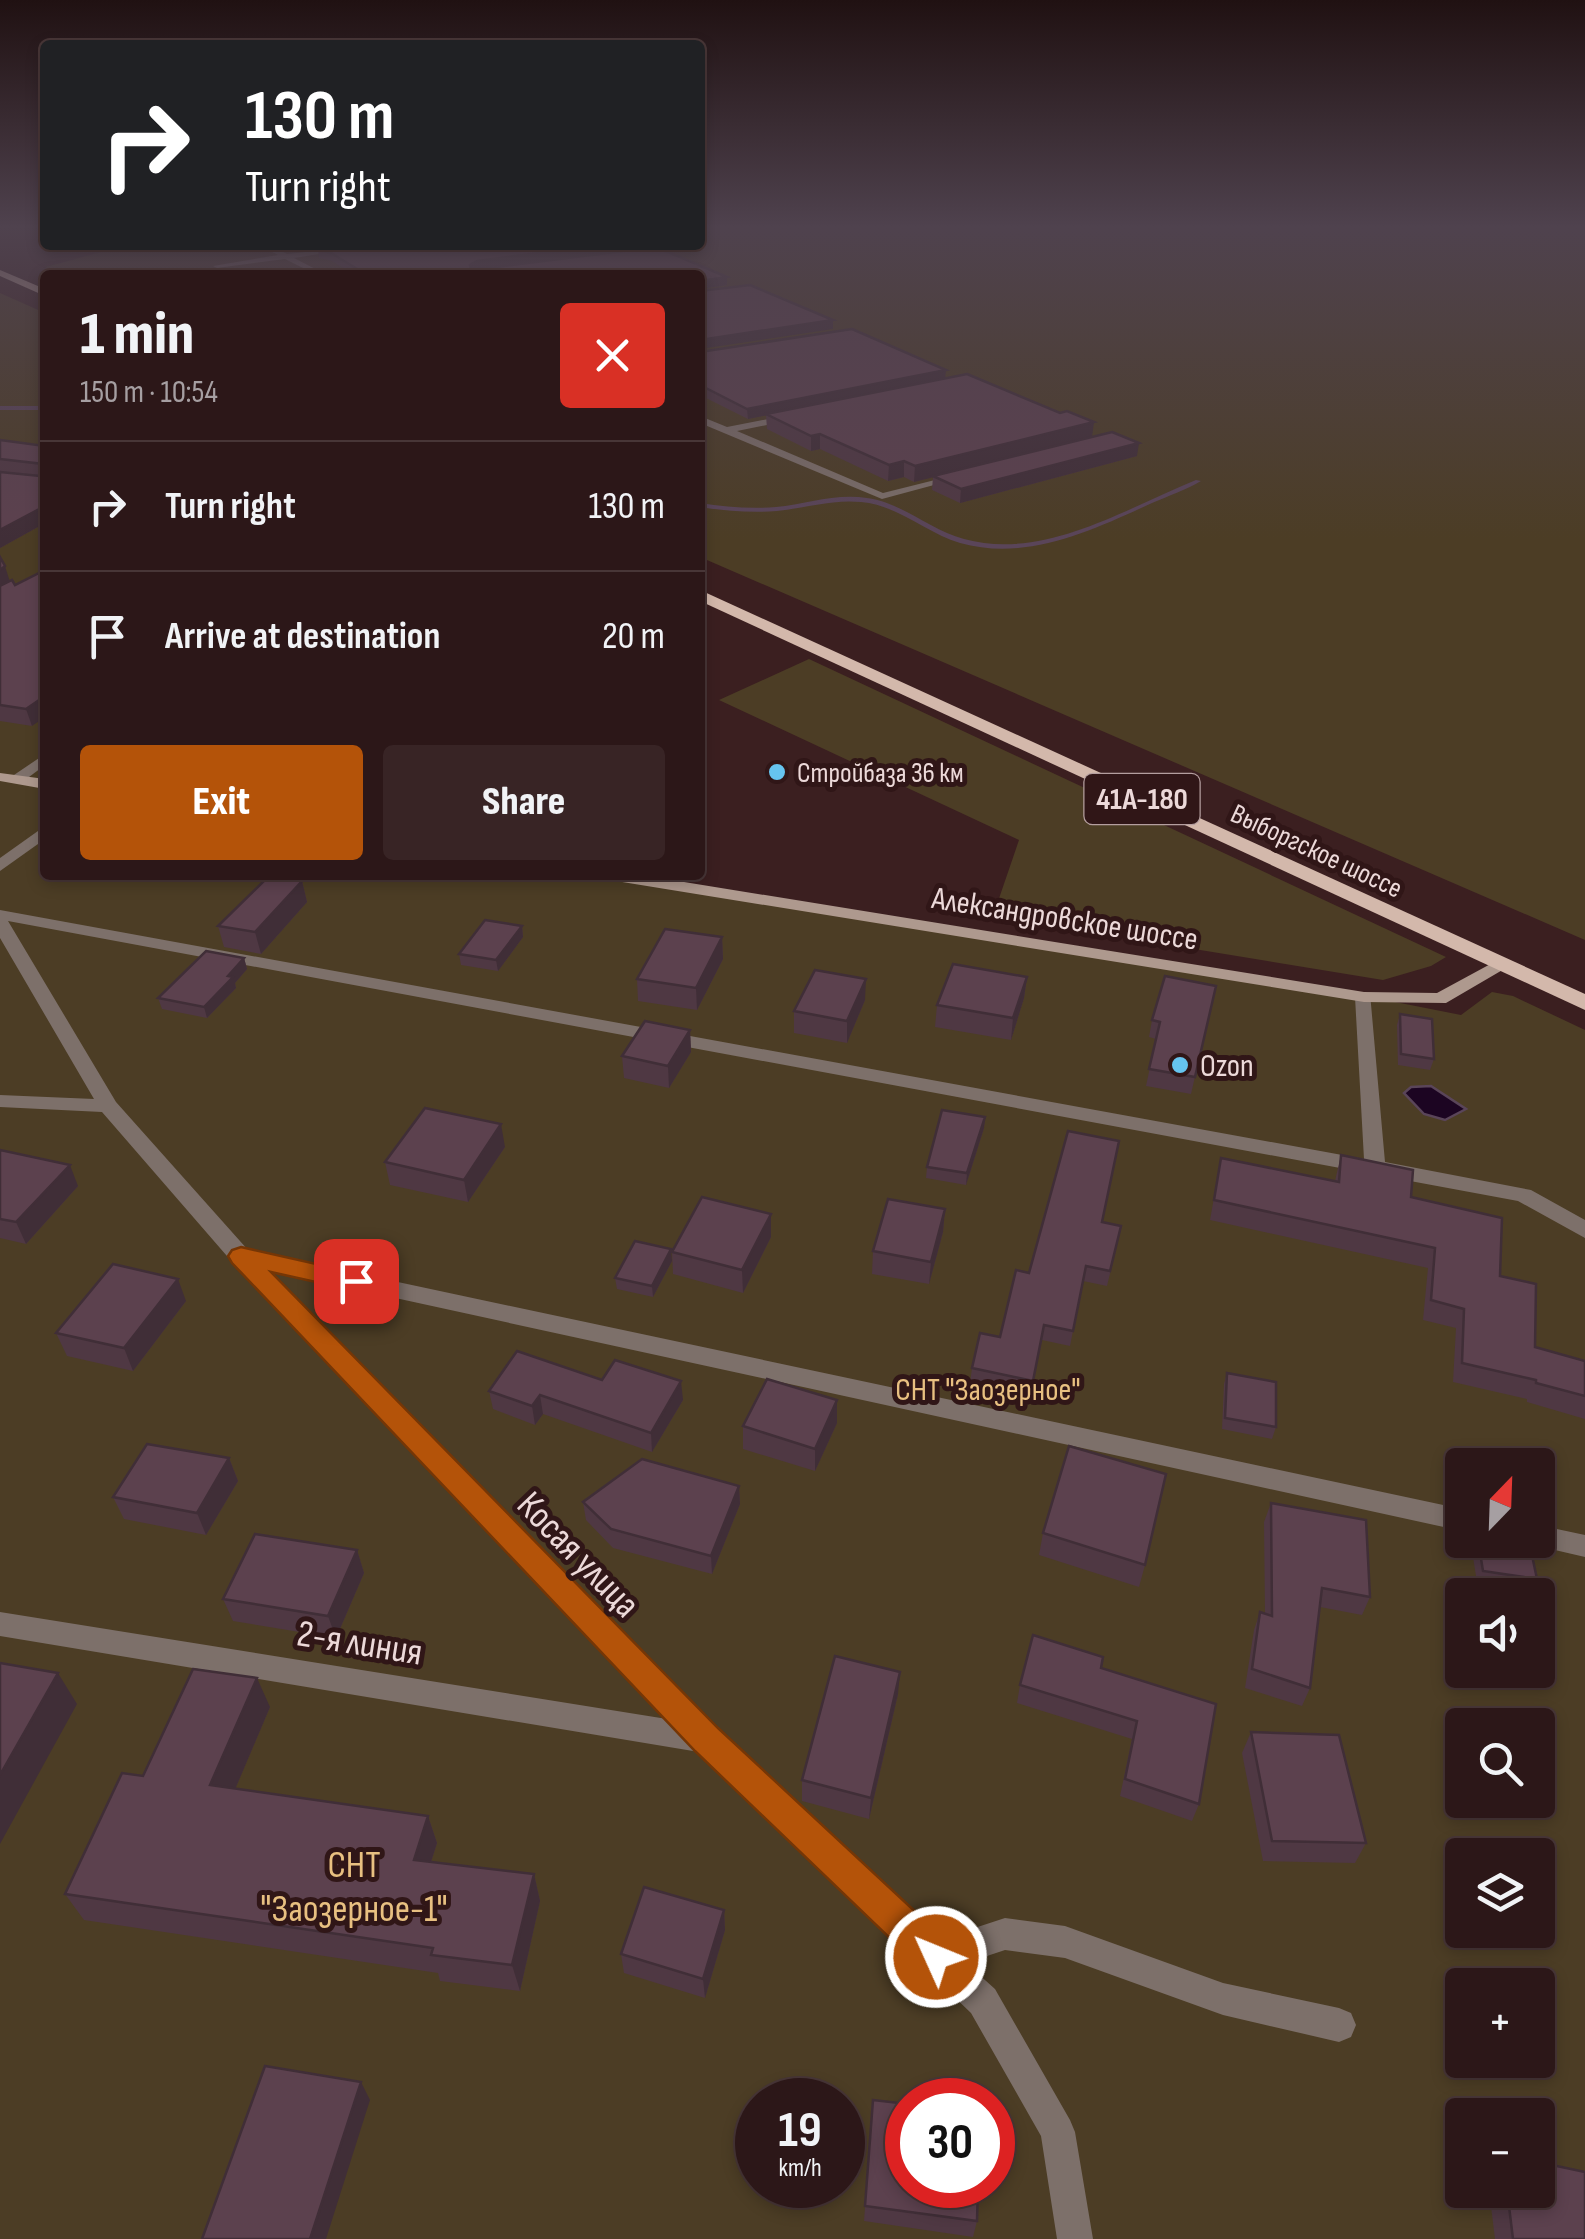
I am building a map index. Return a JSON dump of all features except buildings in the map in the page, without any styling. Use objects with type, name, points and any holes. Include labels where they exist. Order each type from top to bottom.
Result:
[{"type":"main road","name":"Выборгское шоссе","points":[[705,597],[1585,1003]]},
{"type":"street","points":[[726,430],[800,416]]},
{"type":"street","points":[[705,421],[882,496],[977,473]]},
{"type":"street","points":[[8,778],[40,761]]},
{"type":"street","points":[[8,778],[40,783]]},
{"type":"street","points":[[0,866],[40,835]]},
{"type":"street","name":"Александровское шоссе","points":[[641,880],[1364,996],[1440,1000],[1502,965]]},
{"type":"street","points":[[0,915],[1524,1194],[1585,1230]]},
{"type":"street","name":"Косая улица","points":[[0,923],[108,1106],[241,1256],[706,1740],[983,2001],[1058,2132],[1075,2239]]},
{"type":"street","points":[[1364,996],[1376,1168]]},
{"type":"street","points":[[0,1101],[108,1106]]},
{"type":"street","points":[[241,1256],[1445,1516]]},
{"type":"street","points":[[1555,1540],[1585,1546]]},
{"type":"street","name":"2-я линия","points":[[0,1624],[706,1740]]},
{"type":"street","points":[[936,1957],[1005,1934],[1065,1942],[1222,1999],[1339,2025]]},
{"type":"green space","points":[[0,330],[40,330],[40,880],[641,880],[1461,1015],[1492,992],[1513,996],[1585,1030],[1585,2239],[0,2239]]},
{"type":"green space","points":[[705,330],[1585,330],[1585,940],[705,559]]},
{"type":"green space","points":[[809,659],[1446,957],[1431,966],[1383,980],[993,916],[1019,840],[719,700]]},
{"type":"shaded area","points":[[1431,1086],[1466,1109],[1445,1120],[1424,1114],[1404,1093],[1411,1087]]},
{"type":"waterway","points":[[0,408],[40,408]]},
{"type":"waterway","points":[[705,506],[767,510],[833,500],[867,500],[894,508],[965,542],[996,547],[1026,545],[1084,530],[1198,481]]},
{"type":"place","name":"Стройбаза 36 км","points":[[777,772]]},
{"type":"place","name":"Ozon","points":[[1180,1065]]},
{"type":"route","points":[[356,1281],[241,1256],[706,1740],[936,1957]]},
{"type":"park label","name":"СНТ \"Заозерное\"","points":[[988,1389]]},
{"type":"park label","name":"СНТ \"Заозерное-1\"","points":[[354,1886]]}]
